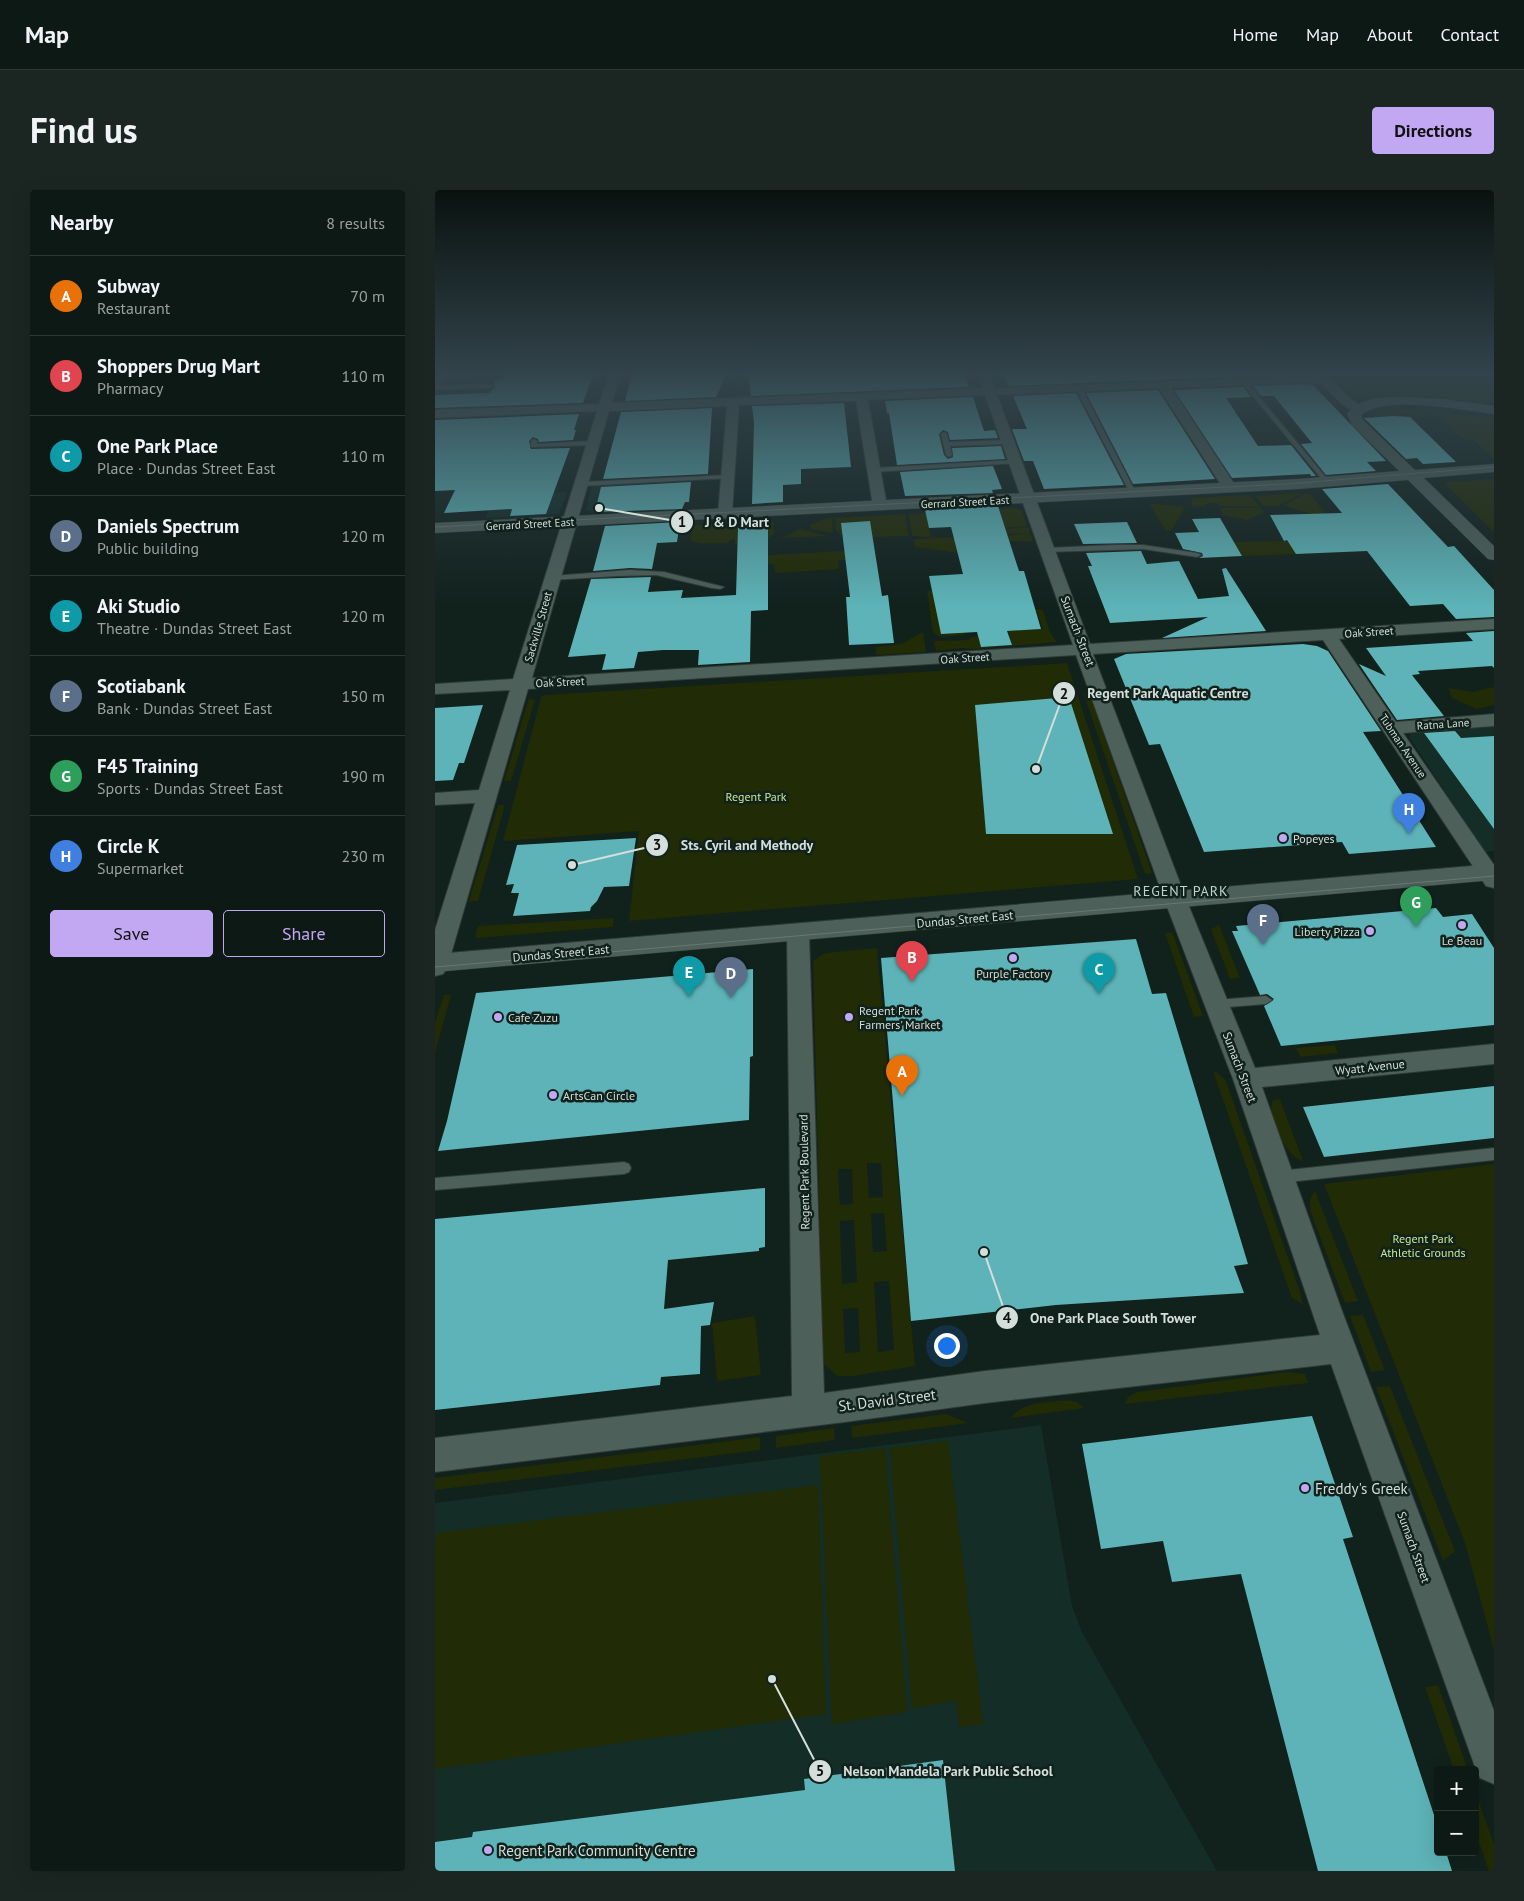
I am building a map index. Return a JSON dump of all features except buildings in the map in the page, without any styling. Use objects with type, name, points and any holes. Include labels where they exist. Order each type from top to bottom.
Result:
[{"type":"main road","points":[[1387,450],[1494,555]]},
{"type":"main road","name":"Gerrard Street East","points":[[435,528],[1230,488],[1494,468]]},
{"type":"main road","name":"Dundas Street East","points":[[436,965],[1492,875]]},
{"type":"street","name":"Sackville Street","points":[[436,965],[591,450]]},
{"type":"street","points":[[725,514],[730,450]]},
{"type":"street","points":[[871,450],[880,506]]},
{"type":"street","name":"Sumach Street","points":[[1012,450],[1176,901],[1246,1079],[1340,1348],[1494,1764]]},
{"type":"street","points":[[1206,450],[1230,488]]},
{"type":"street","name":"Oak Street","points":[[435,689],[1494,624]]},
{"type":"street","name":"Tubman Avenue","points":[[1328,635],[1492,875]]},
{"type":"street","name":"Ratna Lane","points":[[1391,728],[1492,721]]},
{"type":"street","points":[[435,799],[486,796]]},
{"type":"street","name":"Regent Park Boulevard","points":[[798,933],[808,1410]]},
{"type":"street","name":"Wyatt Avenue","points":[[1246,1079],[1494,1054]]},
{"type":"street","name":"St. David Street","points":[[435,1455],[985,1387],[1340,1348]]},
{"type":"lane","points":[[948,450],[949,455]]},
{"type":"lane","points":[[1111,450],[1133,493]]},
{"type":"lane","points":[[1301,450],[1327,482]]},
{"type":"lane","points":[[874,470],[1016,462]]},
{"type":"lane","points":[[582,484],[729,477]]},
{"type":"lane","points":[[1047,550],[1135,547],[1197,555]]},
{"type":"lane","points":[[551,580],[655,573],[720,587]]},
{"type":"lane","points":[[1216,1004],[1265,1000]]},
{"type":"lane","points":[[1279,1177],[1494,1154]]},
{"type":"lane","points":[[435,1184],[624,1168]]},
{"type":"shaded area","points":[[647,483],[641,510],[594,512],[586,510],[592,485]]},
{"type":"shaded area","points":[[567,492],[558,514],[485,518],[495,496]]},
{"type":"shaded area","points":[[1494,723],[1494,851],[1485,852],[1409,737],[1412,729]]},
{"type":"shaded area","points":[[1041,1425],[1072,1606],[1082,1632],[1217,1871],[435,1871],[435,1503]]},
{"type":"green space","points":[[1485,450],[1494,450],[1494,459]]},
{"type":"green space","points":[[1494,479],[1494,532],[1446,485],[1448,482]]},
{"type":"green space","points":[[1302,493],[1278,506],[1263,506],[1256,496]]},
{"type":"green space","points":[[1305,494],[1311,495],[1331,521],[1284,505]]},
{"type":"green space","points":[[1249,495],[1260,507],[1220,506],[1216,503],[1205,504],[1205,507],[1191,506],[1192,498]]},
{"type":"green space","points":[[1150,504],[1185,507],[1172,530],[1166,531]]},
{"type":"green space","points":[[1016,508],[1022,511],[1027,526],[1005,528],[1003,523],[967,511]]},
{"type":"green space","points":[[1261,508],[1264,512],[1247,520],[1223,515],[1220,509]]},
{"type":"green space","points":[[936,512],[927,519],[931,537],[912,536],[909,515]]},
{"type":"green space","points":[[905,514],[909,536],[871,537],[870,521],[841,523],[844,536],[836,531],[835,518]]},
{"type":"green space","points":[[827,518],[832,518],[833,533],[811,529],[810,525]]},
{"type":"green space","points":[[773,521],[774,534],[766,540],[768,527],[739,528],[740,544],[735,545],[735,539],[727,543],[690,541],[693,525]]},
{"type":"green space","points":[[1028,527],[1033,541],[1007,541],[1006,536],[1028,533],[1005,534],[1006,529]]},
{"type":"green space","points":[[800,529],[828,536],[783,538]]},
{"type":"green space","points":[[948,537],[956,539],[965,554],[915,547],[914,539]]},
{"type":"green space","points":[[1236,542],[1290,542],[1296,554],[1242,556],[1234,545]]},
{"type":"green space","points":[[842,551],[846,553],[847,560],[838,560],[839,568],[837,569],[779,573],[775,572],[774,564],[766,564],[766,557],[770,555]]},
{"type":"green space","points":[[942,590],[938,618],[941,634],[967,632],[964,635],[941,637],[933,633],[927,591]]},
{"type":"green space","points":[[1022,610],[1043,610],[1050,632],[1057,642],[936,651],[934,641],[968,640],[978,636],[981,647],[1011,645],[1008,631],[1043,629],[1037,612],[1028,613]]},
{"type":"green space","points":[[923,632],[926,652],[876,655],[876,647],[901,644]]},
{"type":"green space","name":"Regent Park","points":[[1067,663],[1138,879],[629,921],[639,831],[503,841],[541,697],[545,695]]},
{"type":"green space","points":[[1491,687],[1494,688],[1494,705],[1476,709],[1452,698],[1448,688],[1474,692]]},
{"type":"green space","points":[[1083,692],[1091,698],[1152,873],[1145,874]]},
{"type":"green space","points":[[529,698],[535,700],[511,781],[504,781]]},
{"type":"green space","points":[[498,805],[505,805],[478,901],[469,901]]},
{"type":"green space","points":[[614,918],[613,927],[477,938],[475,936],[478,926]]},
{"type":"green space","points":[[1219,925],[1240,978],[1230,979],[1211,929]]},
{"type":"green space","points":[[1172,932],[1203,1016],[1194,1017],[1165,933]]},
{"type":"green space","points":[[877,948],[915,1366],[854,1376],[837,1376],[824,1364],[823,1353],[813,961],[825,953]],"holes":[[[867,1163],[881,1163],[883,1197],[869,1198]],[[838,1169],[852,1169],[853,1204],[840,1205]],[[884,1213],[887,1251],[873,1252],[871,1214]],[[854,1220],[857,1282],[842,1284],[840,1221]],[[889,1281],[894,1350],[878,1352],[874,1282]],[[858,1308],[860,1352],[845,1353],[843,1309]]]},
{"type":"green space","points":[[444,995],[451,995],[435,1053],[435,1022]]},
{"type":"green space","points":[[1335,1045],[1338,1053],[1300,1057],[1296,1048]]},
{"type":"green space","points":[[1213,1071],[1226,1081],[1303,1305],[1292,1298]]},
{"type":"green space","points":[[1280,1099],[1303,1161],[1290,1152],[1277,1131],[1271,1107],[1273,1100]]},
{"type":"green space","name":"Regent Park Athletic Grounds","points":[[1494,1164],[1494,1650],[1465,1543],[1324,1184]]},
{"type":"green space","points":[[1315,1191],[1358,1301],[1345,1303],[1311,1213],[1310,1202]]},
{"type":"green space","points":[[1363,1315],[1385,1370],[1371,1372],[1350,1316]]},
{"type":"green space","points":[[755,1316],[761,1375],[717,1381],[712,1323]]},
{"type":"green space","points":[[1287,1372],[1305,1374],[1308,1383],[1125,1404],[1128,1397],[1137,1392]]},
{"type":"green space","points":[[1390,1386],[1455,1551],[1443,1561],[1376,1387]]},
{"type":"green space","points":[[1068,1400],[1077,1402],[1084,1408],[1011,1418],[1017,1412],[1030,1405]]},
{"type":"green space","points":[[946,1414],[968,1423],[852,1438],[851,1426]]},
{"type":"green space","points":[[834,1428],[835,1440],[776,1448],[776,1436]]},
{"type":"green space","points":[[760,1437],[760,1450],[435,1490],[435,1478]]},
{"type":"green space","points":[[948,1441],[983,1724],[960,1727],[956,1701],[912,1708],[890,1448]]},
{"type":"green space","points":[[885,1448],[907,1712],[832,1724],[820,1456]]},
{"type":"green space","points":[[818,1485],[826,1714],[435,1769],[435,1546],[437,1533]]},
{"type":"green space","points":[[1438,1685],[1467,1766],[1453,1766],[1425,1687]]},
{"type":"green space","points":[[1479,1802],[1494,1844],[1494,1871],[1489,1871],[1479,1842]]},
{"type":"tram line","points":[[435,527],[1287,484],[1494,467]]},
{"type":"tram line","points":[[435,967],[1494,876]]},
{"type":"place","name":"J & D Mart","points":[[599,508]]},
{"type":"place","name":"Regent Park Aquatic Centre","points":[[1036,769]]},
{"type":"place","name":"Circle K","points":[[1409,834]]},
{"type":"place","name":"Popeyes","points":[[1283,838]]},
{"type":"place","name":"Sts. Cyril and Methody","points":[[572,865]]},
{"type":"place","name":"Le Beau","points":[[1462,925]]},
{"type":"place","name":"F45 Training","points":[[1416,927]]},
{"type":"place","name":"Liberty Pizza","points":[[1370,931]]},
{"type":"place","name":"Scotiabank","points":[[1263,945]]},
{"type":"place","name":"Purple Factory","points":[[1013,958]]},
{"type":"place","name":"Shoppers Drug Mart","points":[[912,982]]},
{"type":"place","name":"One Park Place","points":[[1099,994]]},
{"type":"place","name":"Aki Studio","points":[[689,997]]},
{"type":"place","name":"Daniels Spectrum","points":[[731,998]]},
{"type":"place","name":"Cafe Zuzu","points":[[498,1017]]},
{"type":"place","name":"Regent Park Farmers' Market","points":[[849,1017]]},
{"type":"place","name":"ArtsCan Circle","points":[[553,1095]]},
{"type":"place","name":"Subway","points":[[902,1096]]},
{"type":"place","name":"One Park Place South Tower","points":[[984,1252]]},
{"type":"place","name":"Freddy's Greek","points":[[1305,1488]]},
{"type":"place","name":"Nelson Mandela Park Public School","points":[[772,1679]]},
{"type":"place","name":"Regent Park Community Centre","points":[[488,1850]]},
{"type":"district","name":"REGENT PARK","points":[[1181,891]]}]
